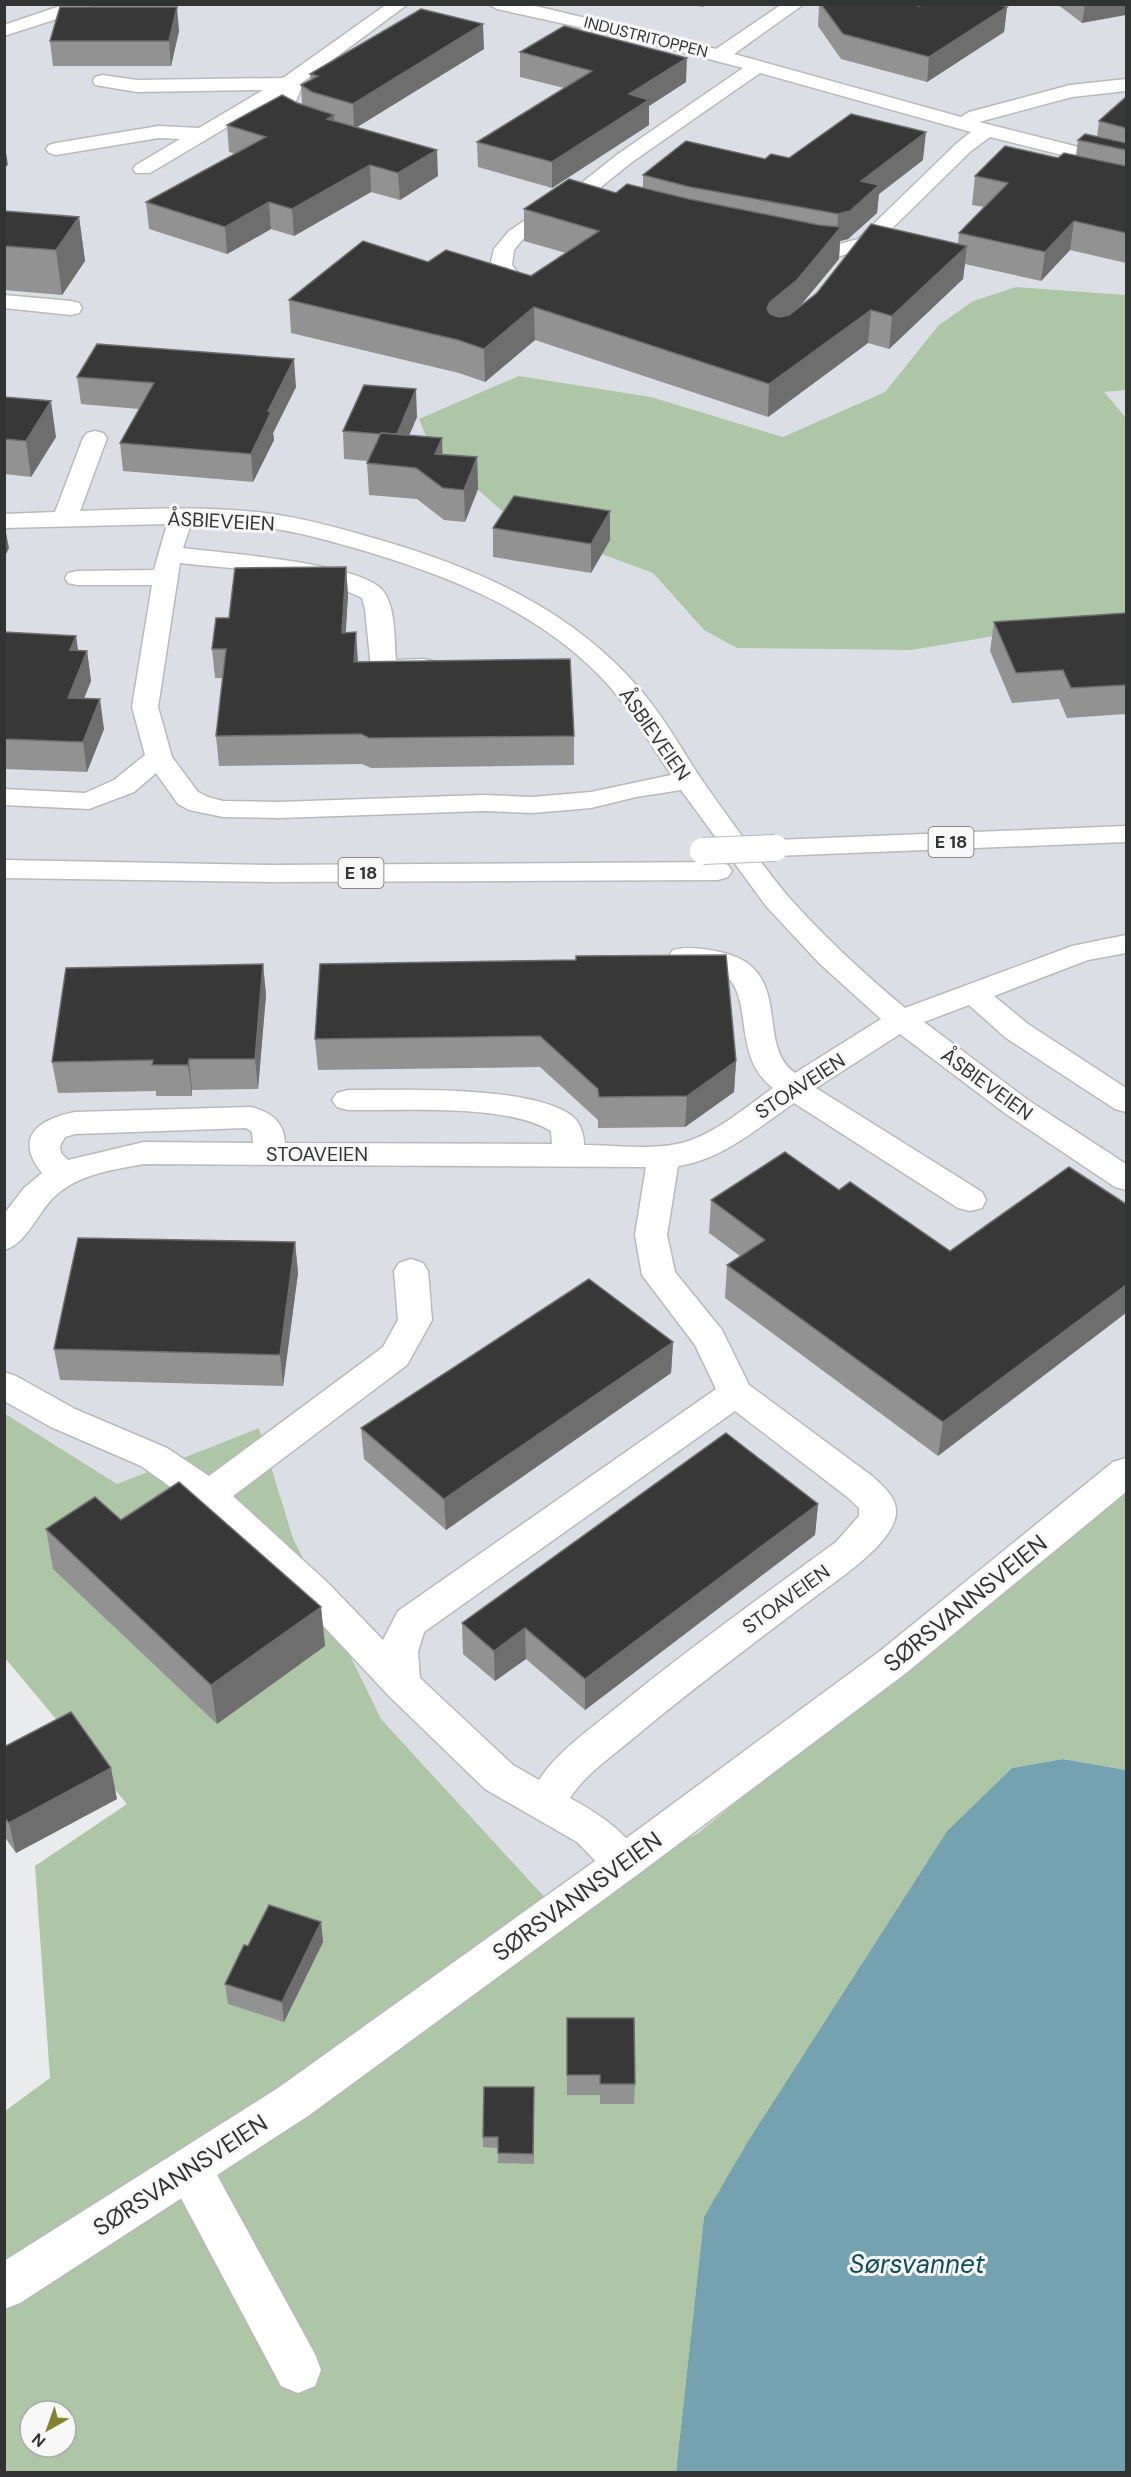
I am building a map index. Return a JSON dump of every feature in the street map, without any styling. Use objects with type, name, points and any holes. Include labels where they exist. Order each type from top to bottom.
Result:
[{"type":"main road","points":[[18,4],[45,18]]},
{"type":"main road","points":[[4,31],[85,4]]},
{"type":"main road","name":"INDUSTRITOPPEN","points":[[497,4],[565,17],[720,55],[964,124],[1126,165]]},
{"type":"main road","points":[[720,55],[795,4]]},
{"type":"main road","points":[[361,8],[395,7]]},
{"type":"main road","points":[[142,169],[286,84],[395,7]]},
{"type":"main road","points":[[511,278],[501,266],[504,249],[516,235],[759,66]]},
{"type":"main road","points":[[102,81],[137,86],[286,84],[292,86],[285,104],[290,114],[326,130]]},
{"type":"main road","points":[[964,124],[976,116],[1070,91],[1126,85]]},
{"type":"main road","points":[[904,128],[926,113]]},
{"type":"main road","points":[[843,272],[865,244],[964,147],[987,130]]},
{"type":"main road","points":[[56,149],[159,132],[193,139]]},
{"type":"main road","points":[[591,185],[593,195],[604,201],[648,213]]},
{"type":"main road","points":[[782,242],[836,251],[865,244]]},
{"type":"main road","points":[[4,301],[71,308]]},
{"type":"main road","points":[[65,519],[95,438]]},
{"type":"main road","points":[[181,517],[168,565],[145,707],[159,757],[188,798],[199,804],[223,809],[279,810],[483,803],[532,805],[591,800],[636,789],[688,781]]},
{"type":"main road","name":"ÅSBIEVEIEN","points":[[4,521],[181,517],[258,520],[325,532],[436,565],[526,606],[563,630],[612,674],[634,698],[688,781],[776,899],[831,957],[901,1020],[1020,1109],[1126,1179]]},
{"type":"main road","points":[[77,578],[168,565],[300,570],[346,580],[373,594],[378,609],[384,668],[443,667]]},
{"type":"main road","points":[[568,669],[612,674]]},
{"type":"main road","points":[[4,797],[89,801],[124,786],[159,757]]},
{"type":"main road","name":"E 18","points":[[4,868],[99,872],[403,874],[782,858],[1126,834]]},
{"type":"main road","name":"E 18","points":[[4,848],[122,852],[408,854],[710,861]]},
{"type":"main road","name":"E 18","points":[[782,858],[1126,854]]},
{"type":"main road","name":"STOAVEIEN","points":[[4,1239],[32,1200],[47,1184],[84,1166],[144,1153],[662,1157],[685,1154],[722,1138],[794,1088],[901,1020],[1082,952],[1126,944]]},
{"type":"main road","points":[[651,956],[697,957],[725,963],[749,980],[756,998],[763,1051],[770,1068],[794,1088],[970,1200]]},
{"type":"main road","points":[[973,993],[1017,1031],[1126,1102]]},
{"type":"main road","points":[[348,1100],[493,1104],[544,1112],[561,1122],[568,1132],[568,1155]]},
{"type":"main road","points":[[64,1174],[49,1160],[44,1147],[49,1133],[61,1125],[75,1123],[251,1117],[265,1124],[269,1132],[269,1154]]},
{"type":"main road","name":"ÅSBIEVEIEN","points":[[1092,1155],[1126,1169]]},
{"type":"main road","name":"STOAVEIEN","points":[[545,1804],[561,1779],[585,1756],[678,1679],[849,1552],[877,1520],[877,1503],[860,1486],[735,1393],[710,1339],[660,1275],[651,1235],[662,1173],[662,1157]]},
{"type":"main road","points":[[209,1495],[395,1356],[415,1320],[411,1271]]},
{"type":"main road","points":[[4,1385],[63,1418],[154,1457],[209,1495],[315,1593],[403,1685],[499,1777],[591,1830],[623,1863]]},
{"type":"main road","points":[[403,1685],[397,1662],[400,1641],[411,1622],[735,1393]]},
{"type":"main road","name":"SØRSVANNSVEIEN","points":[[4,2287],[293,2102],[623,1863],[893,1662],[1126,1472]]},
{"type":"main road","points":[[190,2170],[298,2370]]},
{"type":"shaded area","points":[[4,5],[1126,5],[1126,295],[1016,287],[938,326],[885,392],[783,437],[651,397],[519,376],[515,522],[653,573],[704,630],[1126,614],[1126,1484],[1048,1532],[885,1681],[697,1834],[549,1902],[381,1719],[293,1538],[259,1428],[117,1484],[5,1413]]},
{"type":"shaded area","points":[[1126,390],[1126,418],[1103,392]]},
{"type":"green space","points":[[1016,287],[1126,295],[1126,390],[1104,392],[1126,418],[1126,614],[911,650],[737,648],[704,630],[653,573],[515,522],[432,450],[419,419],[519,376],[651,397],[783,437],[885,392],[938,326],[973,301]]},
{"type":"green space","points":[[4,1413],[117,1484],[259,1428],[293,1538],[381,1719],[549,1902],[697,1834],[885,1681],[1048,1532],[1126,1484],[1126,1770],[1063,1759],[1012,1768],[947,1831],[748,2141],[704,2218],[676,2472],[5,2472],[5,2111],[50,2078],[35,1866],[127,1804],[5,1658]]},
{"type":"water","name":"Sørsvannet","points":[[1063,1759],[1126,1770],[1126,2472],[676,2472],[704,2217],[748,2141],[947,1831],[1012,1768]]},
{"type":"building","points":[[821,4],[911,4],[918,6],[916,4],[995,4],[1007,7],[929,57],[843,34]]},
{"type":"building","points":[[60,7],[177,7],[169,41],[50,41]]},
{"type":"building","points":[[421,9],[483,24],[353,104],[312,92],[301,85],[318,76],[310,74]]},
{"type":"building","points":[[564,26],[687,58],[629,94],[649,100],[552,162],[477,142],[592,71],[520,52]]},
{"type":"building","points":[[282,95],[297,103],[334,115],[327,119],[437,150],[398,173],[370,165],[292,209],[269,202],[225,227],[146,202],[266,137],[227,125]]},
{"type":"building","points":[[1126,97],[1126,128],[1099,121]]},
{"type":"building","points":[[851,114],[926,132],[861,181],[879,185],[850,211],[838,214],[690,187],[643,175],[686,141],[765,159],[771,154],[789,158]]},
{"type":"building","points":[[1085,134],[1126,143],[1126,150],[1078,140]]},
{"type":"building","points":[[1005,146],[1058,158],[1064,153],[1126,166],[1126,233],[1074,221],[1045,252],[959,233],[1008,183],[975,176]]},
{"type":"building","points":[[569,179],[616,193],[627,184],[689,199],[819,225],[841,227],[797,280],[770,302],[767,309],[770,314],[779,317],[789,315],[817,293],[871,224],[967,246],[892,316],[871,310],[769,384],[534,307],[484,349],[458,340],[289,300],[363,241],[428,262],[446,250],[531,276],[599,231],[524,209]]},
{"type":"building","points":[[4,211],[79,217],[56,250],[4,246]]},
{"type":"building","points":[[97,344],[294,359],[268,411],[271,412],[251,454],[120,443],[154,383],[77,377]]},
{"type":"building","points":[[364,385],[416,389],[397,434],[343,431]]},
{"type":"building","points":[[4,397],[51,401],[26,441],[4,439]]},
{"type":"building","points":[[381,433],[442,438],[435,454],[477,457],[464,490],[443,488],[416,468],[367,463]]},
{"type":"building","points":[[514,496],[610,511],[591,544],[493,528]]},
{"type":"building","points":[[346,567],[342,633],[356,632],[354,662],[570,659],[574,736],[369,738],[361,734],[216,736],[226,649],[212,649],[216,618],[229,618],[235,568]]},
{"type":"building","points":[[1126,613],[1126,685],[1071,688],[1063,670],[1016,673],[994,622]]},
{"type":"building","points":[[4,632],[76,636],[70,650],[87,651],[68,698],[100,699],[83,742],[4,739]]},
{"type":"building","points":[[726,955],[736,1061],[687,1096],[599,1097],[598,1089],[540,1036],[315,1039],[320,964],[576,960],[576,956]]},
{"type":"building","points":[[263,964],[255,1059],[189,1059],[188,1065],[152,1065],[153,1060],[52,1062],[66,968]]},
{"type":"building","points":[[785,1152],[839,1190],[850,1182],[950,1251],[1069,1167],[1126,1204],[1126,1285],[943,1422],[727,1265],[765,1240],[711,1200]]},
{"type":"building","points":[[78,1238],[295,1242],[280,1355],[54,1349]]},
{"type":"building","points":[[589,1279],[673,1342],[444,1499],[361,1428]]},
{"type":"building","points":[[726,1433],[818,1504],[585,1679],[525,1628],[494,1651],[462,1623]]},
{"type":"building","points":[[179,1482],[321,1607],[211,1685],[46,1529],[95,1497],[121,1520]]},
{"type":"building","points":[[71,1712],[111,1768],[9,1823],[4,1817],[4,1747]]},
{"type":"building","points":[[269,1905],[321,1922],[282,2002],[225,1984],[244,1945],[248,1946]]},
{"type":"building","points":[[567,2018],[634,2018],[635,2084],[600,2084],[600,2075],[567,2075]]},
{"type":"building","points":[[484,2087],[534,2087],[533,2154],[498,2153],[498,2137],[483,2137]]}]
